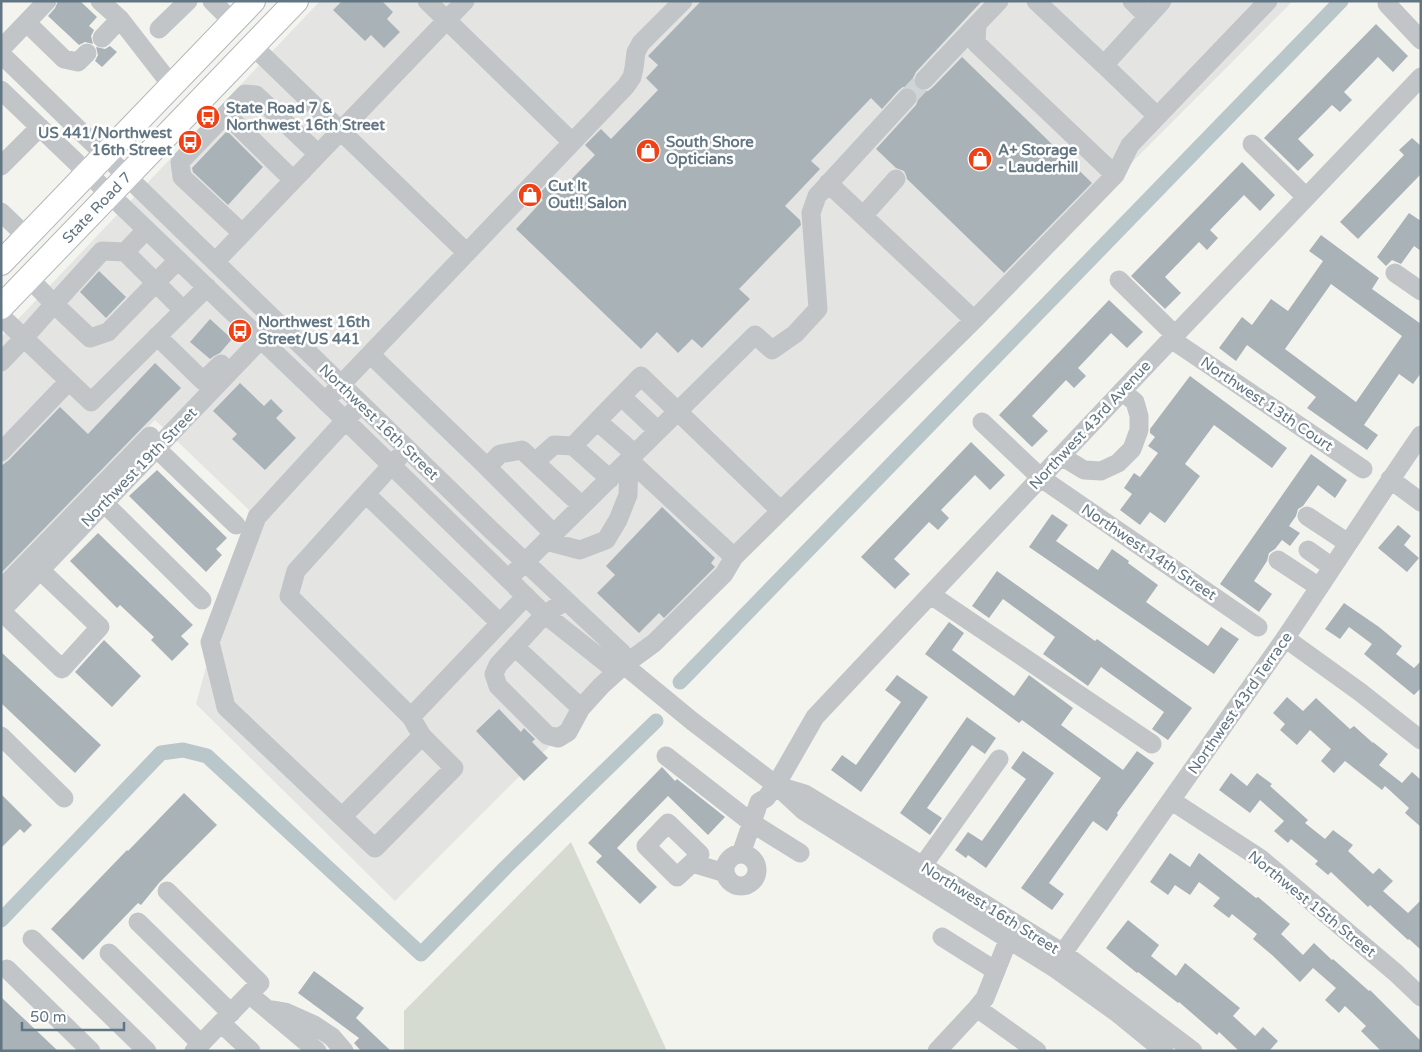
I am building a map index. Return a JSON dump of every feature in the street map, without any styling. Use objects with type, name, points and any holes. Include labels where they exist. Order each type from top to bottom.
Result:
[{"type":"main road","name":"State Road 7","points":[[1,263],[253,1]]},
{"type":"main road","name":"State Road 7","points":[[1,307],[296,1]]},
{"type":"street","points":[[1,49],[47,1]]},
{"type":"street","points":[[100,1],[120,19],[172,86]]},
{"type":"street","points":[[159,30],[188,1]]},
{"type":"street","points":[[212,1],[233,22]]},
{"type":"street","points":[[427,1],[572,142]]},
{"type":"street","points":[[215,262],[465,1]]},
{"type":"street","points":[[326,402],[626,86],[632,77],[636,52],[642,43],[683,1]]},
{"type":"street","points":[[924,80],[999,1]]},
{"type":"street","points":[[1036,1],[1157,116]]},
{"type":"street","points":[[1132,1],[1148,17]]},
{"type":"street","points":[[1104,64],[1162,1]]},
{"type":"street","points":[[566,601],[545,614],[498,665],[494,674],[498,686],[548,735],[558,738],[568,732],[580,708],[624,665],[654,643],[724,574],[734,558],[974,320],[1115,175],[1130,145],[1268,1]]},
{"type":"street","points":[[1386,4],[1421,40]]},
{"type":"street","points":[[102,38],[120,19]]},
{"type":"street","points":[[27,23],[64,59],[78,62],[87,53]]},
{"type":"street","points":[[977,24],[976,43],[1115,175]]},
{"type":"street","points":[[253,46],[467,253]]},
{"type":"street","name":"Northwest 16th Street","points":[[1,54],[106,154],[406,448],[622,653],[624,665],[692,721],[771,792],[918,873],[1059,961],[1192,1051]]},
{"type":"street","name":"Northwest 43rd Avenue","points":[[771,792],[815,717],[1421,77]]},
{"type":"street","name":"Northwest 16th Street","points":[[1,90],[545,614],[610,666],[624,665]]},
{"type":"street","points":[[242,233],[182,177],[180,162],[245,94],[256,95],[318,154]]},
{"type":"street","points":[[508,578],[755,335],[772,350],[795,334],[818,308],[811,213],[817,196],[907,98]]},
{"type":"street","points":[[226,114],[293,180]]},
{"type":"street","points":[[1,166],[40,127]]},
{"type":"street","points":[[1252,144],[1306,198]]},
{"type":"street","points":[[863,216],[896,180]]},
{"type":"street","points":[[828,183],[974,320]]},
{"type":"street","points":[[1,212],[27,236]]},
{"type":"street","points":[[125,252],[146,230]]},
{"type":"street","points":[[1,362],[102,251],[125,252],[183,310]]},
{"type":"street","points":[[28,278],[90,338],[108,332],[178,260]]},
{"type":"street","points":[[1395,274],[1421,291]]},
{"type":"street","name":"Northwest 13th Court","points":[[1119,280],[1173,337],[1363,469]]},
{"type":"street","points":[[1,316],[91,402],[206,287]]},
{"type":"street","name":"Northwest 19th Street","points":[[1,611],[156,448],[273,318]]},
{"type":"street","points":[[1,590],[203,381],[257,335]]},
{"type":"street","points":[[157,336],[203,381]]},
{"type":"street","points":[[370,354],[487,467],[550,538],[580,550],[606,540],[618,520],[628,496],[632,457]]},
{"type":"street","points":[[573,446],[641,376],[781,511]]},
{"type":"street","points":[[1,452],[69,381]]},
{"type":"street","points":[[1061,456],[1084,470],[1101,471],[1118,463],[1132,450],[1139,430],[1138,416],[1135,402],[1122,391]]},
{"type":"street","points":[[622,397],[658,431]]},
{"type":"street","points":[[361,404],[257,517],[210,642],[226,707],[374,848],[454,768],[422,736],[411,716],[289,596],[296,571],[406,448]]},
{"type":"street","points":[[597,421],[734,558]]},
{"type":"street","name":"Northwest 14th Street","points":[[982,422],[1041,478],[1258,627]]},
{"type":"street","name":"Northwest 43rd Terrace","points":[[1059,961],[1285,638],[1421,435]]},
{"type":"street","points":[[535,462],[554,445],[573,446],[610,479]]},
{"type":"street","points":[[156,448],[236,525]]},
{"type":"street","points":[[487,467],[500,454],[522,450],[582,506]]},
{"type":"street","points":[[1390,479],[1421,502]]},
{"type":"street","points":[[366,494],[500,623]]},
{"type":"street","points":[[104,503],[202,600]]},
{"type":"street","points":[[1308,516],[1348,543]]},
{"type":"street","points":[[1308,550],[1332,567]]},
{"type":"street","points":[[1278,560],[1319,587]]},
{"type":"street","points":[[1,611],[62,669],[100,627],[40,570]]},
{"type":"street","points":[[931,595],[1152,744]]},
{"type":"street","points":[[411,716],[526,596]]},
{"type":"street","points":[[1285,638],[1360,692],[1421,740]]},
{"type":"street","points":[[515,647],[580,708]]},
{"type":"street","points":[[1,736],[64,798]]},
{"type":"street","points":[[342,817],[422,736]]},
{"type":"street","points":[[666,756],[757,826],[800,853]]},
{"type":"street","points":[[918,873],[998,759]]},
{"type":"street","points":[[746,856],[757,826],[770,808],[771,792]]},
{"type":"street","name":"Northwest 15th Street","points":[[1172,801],[1261,859],[1396,973],[1421,997]]},
{"type":"street","points":[[735,855],[746,856],[755,862],[757,873],[751,882],[741,886],[736,885],[731,882],[725,873],[727,862],[730,857],[735,855]]},
{"type":"street","points":[[692,863],[725,873]]},
{"type":"street","points":[[109,953],[198,1047],[260,983],[167,891]]},
{"type":"street","points":[[138,922],[226,1018],[242,1048]]},
{"type":"street","points":[[938,1051],[985,998],[1012,931]]},
{"type":"street","points":[[942,937],[996,971]]},
{"type":"street","points":[[32,939],[147,1051]]},
{"type":"street","name":"Northwest 16th Street","points":[[1059,961],[1116,1012],[1164,1051]]},
{"type":"street","points":[[7,969],[91,1051]]},
{"type":"street","points":[[249,994],[317,1051]]},
{"type":"street","points":[[977,1008],[1037,1051]]},
{"type":"street","points":[[267,1010],[285,1012],[314,1025],[332,1037],[344,1051]]},
{"type":"shaded area","points":[[320,1],[1293,1],[395,901],[196,704],[249,510],[155,420],[1,576],[1,337]]},
{"type":"shaded area","points":[[571,842],[667,1051],[404,1051],[404,1011]]},
{"type":"building","points":[[58,1],[80,1],[97,17],[89,26],[94,30],[91,36],[93,44],[85,42],[79,45],[48,16]]},
{"type":"building","points":[[342,1],[382,1],[393,12],[387,19],[400,32],[384,48],[371,35],[365,41],[333,10]]},
{"type":"building","points":[[701,1],[982,1],[916,72],[913,84],[921,91],[928,91],[962,57],[1092,183],[1004,273],[907,179],[904,171],[896,168],[876,149],[916,105],[918,94],[915,90],[903,87],[882,109],[871,98],[811,161],[820,169],[785,206],[800,220],[801,225],[739,289],[750,299],[702,348],[692,339],[678,353],[657,332],[641,349],[516,229],[543,200],[538,195],[554,178],[564,187],[595,155],[585,145],[601,129],[611,139],[658,90],[646,78],[658,65],[648,56]]},
{"type":"building","points":[[1376,24],[1408,56],[1393,72],[1378,57],[1344,92],[1352,100],[1340,112],[1332,105],[1298,139],[1314,155],[1298,171],[1264,138]]},
{"type":"building","points":[[110,46],[117,52],[102,67],[95,61],[98,55],[96,47],[105,49]]},
{"type":"building","points":[[227,131],[263,167],[228,205],[193,172],[192,168]]},
{"type":"building","points":[[1412,138],[1421,146],[1421,174],[1358,239],[1340,222],[1404,155],[1399,150]]},
{"type":"building","points":[[1242,162],[1275,195],[1260,211],[1244,195],[1210,230],[1218,238],[1207,250],[1199,242],[1165,277],[1181,293],[1165,309],[1131,276]]},
{"type":"building","points":[[1409,213],[1421,221],[1421,251],[1414,246],[1401,264],[1392,260],[1386,266],[1377,257]]},
{"type":"building","points":[[1321,235],[1379,278],[1372,289],[1421,324],[1421,373],[1413,384],[1399,374],[1364,425],[1378,435],[1367,450],[1307,408],[1316,397],[1247,345],[1236,361],[1219,348],[1242,317],[1252,325],[1271,299],[1288,311],[1323,261],[1309,251]],"holes":[[[1331,284],[1402,336],[1356,402],[1285,349]]]},
{"type":"building","points":[[99,271],[126,297],[106,318],[80,292]]},
{"type":"building","points":[[1109,300],[1143,332],[1127,348],[1111,333],[1078,368],[1086,376],[1074,388],[1066,380],[1032,416],[1048,431],[1032,447],[999,415]]},
{"type":"building","points":[[210,319],[232,339],[220,353],[210,359],[190,342]]},
{"type":"building","points":[[155,363],[181,388],[1,573],[1,466],[60,407],[88,434]]},
{"type":"building","points":[[1190,376],[1287,448],[1272,468],[1214,425],[1185,464],[1200,476],[1165,523],[1150,512],[1140,525],[1120,510],[1132,494],[1124,488],[1134,473],[1140,477],[1158,453],[1148,446],[1155,437],[1150,433],[1150,429]]},
{"type":"building","points":[[240,383],[264,406],[271,399],[283,411],[276,418],[296,438],[265,470],[232,439],[237,434],[213,411]]},
{"type":"building","points":[[971,442],[1005,475],[990,490],[975,475],[941,510],[949,518],[938,530],[929,522],[894,559],[910,574],[895,589],[861,557]]},
{"type":"building","points":[[1311,454],[1347,480],[1335,498],[1318,485],[1303,506],[1298,509],[1296,516],[1289,526],[1300,533],[1290,546],[1282,540],[1269,553],[1267,561],[1254,581],[1272,594],[1259,612],[1220,584]]},
{"type":"building","points":[[157,470],[227,538],[216,549],[222,555],[206,572],[129,496]]},
{"type":"building","points":[[662,507],[715,558],[711,563],[715,567],[664,618],[659,613],[639,633],[597,593],[615,575],[606,566]]},
{"type":"building","points":[[1052,514],[1068,525],[1056,541],[1098,570],[1112,549],[1158,585],[1146,602],[1208,646],[1221,627],[1239,639],[1214,674],[1029,547]]},
{"type":"building","points":[[1398,525],[1411,536],[1404,545],[1419,558],[1407,572],[1378,548]]},
{"type":"building","points":[[98,533],[193,625],[181,636],[189,644],[172,661],[151,640],[154,637],[120,605],[117,608],[70,561]]},
{"type":"building","points":[[997,571],[1095,641],[1097,639],[1192,708],[1168,740],[1152,729],[1164,712],[1101,667],[1088,686],[1043,654],[1055,637],[1003,599],[989,618],[972,606]]},
{"type":"building","points":[[1344,603],[1379,627],[1402,646],[1396,654],[1414,668],[1421,661],[1421,688],[1414,695],[1364,654],[1372,644],[1349,627],[1340,639],[1325,629]]},
{"type":"building","points":[[949,622],[964,633],[952,650],[1014,696],[1029,675],[1073,708],[1061,725],[1123,770],[1137,751],[1154,763],[1117,813],[1118,815],[1107,831],[1093,821],[1049,883],[1064,894],[1052,910],[1021,888],[1101,778],[1022,720],[1019,723],[925,654]]},
{"type":"building","points":[[104,640],[141,676],[112,707],[75,672]]},
{"type":"building","points":[[1,652],[101,745],[75,773],[1,703]]},
{"type":"building","points":[[897,675],[928,697],[861,792],[831,770],[842,755],[856,765],[901,702],[885,690]]},
{"type":"building","points":[[1287,697],[1303,711],[1316,698],[1350,729],[1354,726],[1388,754],[1379,765],[1402,783],[1412,772],[1421,780],[1421,827],[1405,813],[1409,808],[1385,786],[1382,790],[1345,761],[1334,773],[1321,761],[1331,749],[1310,730],[1297,745],[1280,730],[1285,724],[1273,713]]},
{"type":"building","points":[[499,709],[521,732],[524,728],[535,739],[532,742],[548,758],[524,781],[476,731]]},
{"type":"building","points":[[967,717],[996,738],[985,754],[972,745],[927,808],[942,818],[930,835],[900,813]]},
{"type":"building","points":[[1023,751],[1054,773],[986,868],[968,855],[966,858],[955,850],[968,832],[982,841],[1026,779],[1011,768]]},
{"type":"building","points":[[662,767],[675,781],[677,779],[725,817],[708,835],[668,796],[617,848],[657,887],[640,904],[596,862],[602,856],[588,843]]},
{"type":"building","points":[[1231,773],[1247,786],[1257,773],[1272,784],[1270,786],[1308,820],[1305,823],[1325,839],[1333,830],[1353,845],[1348,851],[1373,874],[1379,868],[1393,881],[1383,891],[1408,913],[1421,900],[1421,950],[1370,905],[1368,907],[1331,872],[1328,875],[1315,864],[1318,861],[1291,839],[1288,843],[1274,831],[1284,821],[1260,800],[1250,813],[1219,790]]},
{"type":"building","points":[[184,793],[217,825],[159,883],[141,905],[138,903],[83,960],[51,929]]},
{"type":"building","points":[[1,794],[32,825],[24,833],[20,829],[1,848]]},
{"type":"building","points":[[1170,853],[1190,867],[1199,853],[1256,898],[1258,897],[1290,924],[1281,934],[1303,955],[1314,943],[1370,990],[1421,1041],[1421,1051],[1381,1051],[1361,1031],[1366,1026],[1345,1006],[1339,1013],[1325,1000],[1336,988],[1313,968],[1300,982],[1253,939],[1257,934],[1232,914],[1229,918],[1213,906],[1220,898],[1199,882],[1190,895],[1175,885],[1168,895],[1150,882]]},
{"type":"building","points":[[1128,920],[1159,945],[1151,956],[1176,976],[1185,963],[1240,1008],[1233,1016],[1255,1036],[1263,1027],[1278,1041],[1269,1051],[1239,1051],[1219,1032],[1217,1035],[1179,1002],[1137,973],[1106,948]]},
{"type":"building","points":[[314,971],[364,1008],[356,1018],[391,1051],[361,1051],[354,1043],[359,1038],[298,993]]},
{"type":"building","points":[[1,997],[58,1051],[1,1051]]},
{"type":"waterway","points":[[680,682],[1341,1]]},
{"type":"waterway","points":[[1,920],[161,753],[183,750],[207,756],[421,954],[506,867],[656,721]]},
{"type":"tunnel","points":[[907,98],[924,80]]},
{"type":"place","name":"State Road 7 & Northwest 16th Street","points":[[208,117]]},
{"type":"place","name":"US 441/Northwest 16th Street","points":[[190,142]]},
{"type":"place","name":"South Shore Opticians","points":[[648,151]]},
{"type":"place","name":"A+ Storage - Lauderhill","points":[[980,159]]},
{"type":"place","name":"Cut It Out!! Salon","points":[[530,195]]},
{"type":"place","name":"Northwest 16th Street/US 441","points":[[240,331]]}]
